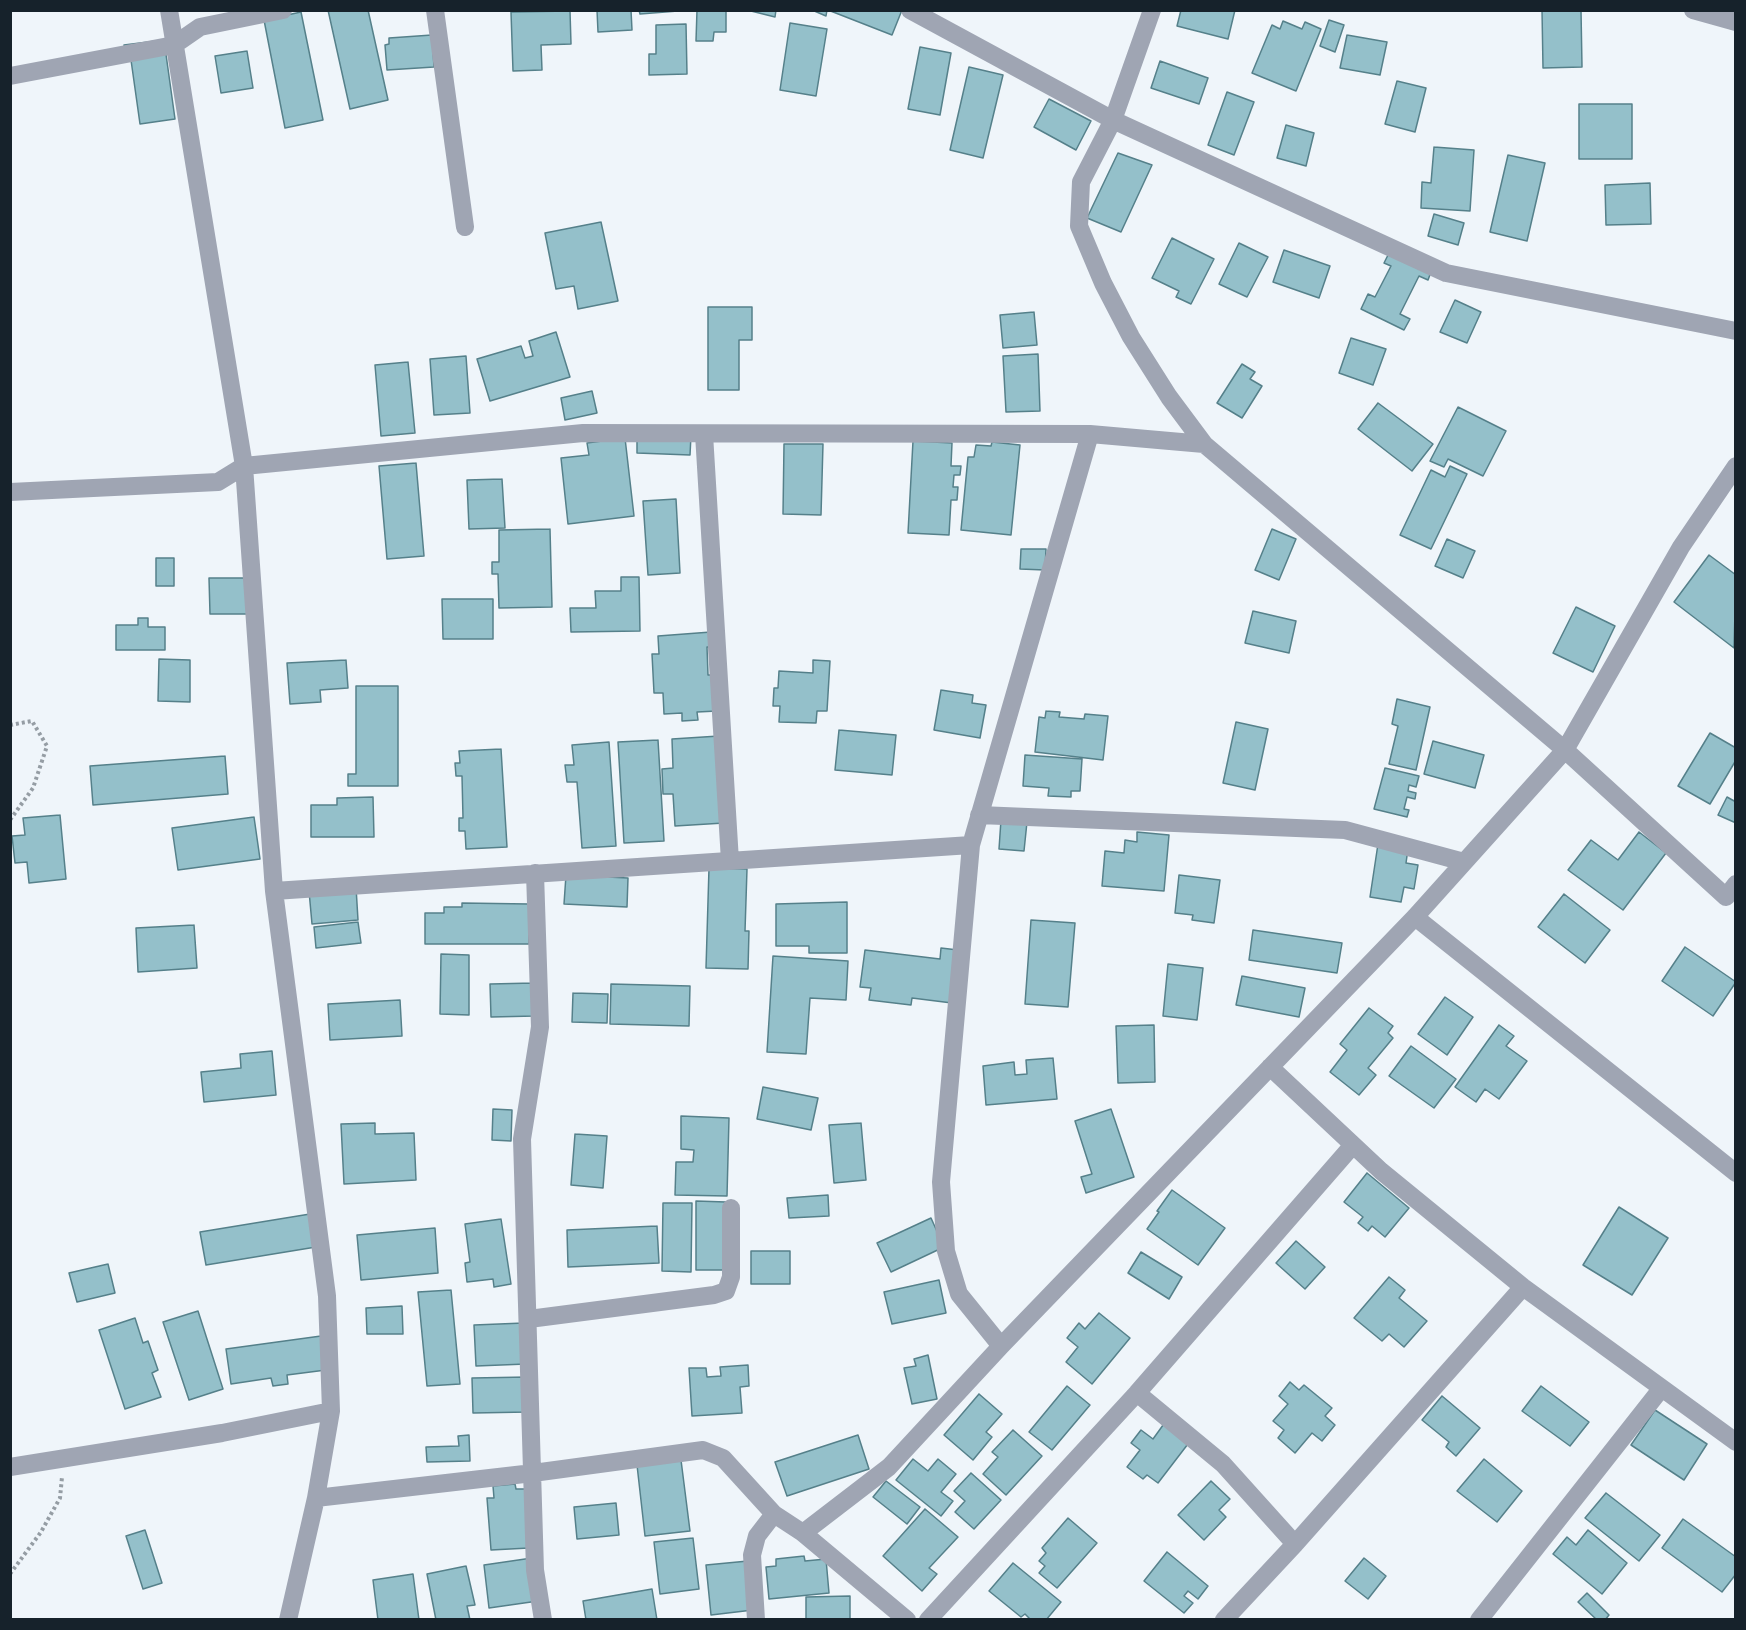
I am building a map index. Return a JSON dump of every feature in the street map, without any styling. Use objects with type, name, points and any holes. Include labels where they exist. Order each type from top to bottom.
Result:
[{"type":"street","points":[[169,10],[244,466],[274,891],[327,1296],[331,1411],[316,1498],[288,1620]]},
{"type":"street","points":[[10,76],[174,45],[200,27],[282,10]]},
{"type":"street","points":[[435,10],[465,227]]},
{"type":"street","points":[[910,10],[1113,120],[1446,273],[1736,331]]},
{"type":"street","points":[[1152,10],[1113,120],[1081,182],[1079,226],[1103,283],[1131,337],[1169,397],[1204,444],[1732,895]]},
{"type":"street","points":[[1693,10],[1736,22]]},
{"type":"street","points":[[10,492],[218,482],[244,466],[583,433],[1090,434],[1204,444]]},
{"type":"street","points":[[704,434],[730,861]]},
{"type":"street","points":[[1001,1346],[959,1294],[946,1251],[941,1182],[971,845],[1090,434]]},
{"type":"street","points":[[803,1533],[889,1467],[1001,1346],[1415,917],[1565,750],[1682,547],[1736,466]]},
{"type":"street","points":[[979,816],[1345,830],[1464,862]]},
{"type":"street","points":[[274,891],[971,845]]},
{"type":"street","points":[[535,873],[540,1027],[522,1139],[536,1570],[543,1620]]},
{"type":"street","points":[[1415,917],[1736,1173]]},
{"type":"street","points":[[1270,1067],[1381,1171],[1523,1287],[1736,1442]]},
{"type":"street","points":[[928,1620],[1137,1393],[1353,1145]]},
{"type":"street","points":[[529,1319],[714,1295],[726,1291],[731,1277],[731,1208]]},
{"type":"street","points":[[1224,1620],[1295,1544],[1523,1287]]},
{"type":"street","points":[[1479,1620],[1661,1389]]},
{"type":"street","points":[[1137,1393],[1223,1464],[1295,1544]]},
{"type":"street","points":[[10,1467],[222,1433],[331,1411]]},
{"type":"street","points":[[316,1498],[533,1473],[703,1450],[723,1458],[774,1514],[803,1533],[907,1620]]},
{"type":"street","points":[[756,1620],[753,1555],[757,1536],[774,1514]]},
{"type":"path","points":[[10,725],[32,721],[47,746],[33,788],[10,820]]},
{"type":"path","points":[[10,1574],[41,1532],[60,1498],[63,1458]]},
{"type":"building","points":[[328,10],[368,10],[388,100],[350,109]]},
{"type":"building","points":[[597,10],[631,10],[632,30],[598,32]]},
{"type":"building","points":[[639,10],[677,10],[678,11],[640,14]]},
{"type":"building","points":[[697,10],[726,10],[726,32],[714,32],[713,41],[696,41]]},
{"type":"building","points":[[747,10],[776,10],[775,17]]},
{"type":"building","points":[[812,10],[827,10],[826,16]]},
{"type":"building","points":[[828,10],[902,10],[892,35]]},
{"type":"building","points":[[1181,10],[1235,10],[1228,39],[1177,26]]},
{"type":"building","points":[[1542,10],[1581,10],[1582,67],[1543,68]]},
{"type":"building","points":[[570,11],[571,44],[541,45],[542,70],[513,71],[511,12]]},
{"type":"building","points":[[301,12],[323,120],[285,128],[264,20]]},
{"type":"building","points":[[1329,20],[1344,25],[1335,52],[1320,46]]},
{"type":"building","points":[[1283,21],[1302,29],[1305,22],[1321,29],[1296,91],[1252,73],[1272,25],[1280,29]]},
{"type":"building","points":[[790,23],[827,29],[816,96],[780,90]]},
{"type":"building","points":[[686,24],[687,74],[649,75],[649,54],[656,54],[656,25]]},
{"type":"building","points":[[432,35],[434,67],[387,70],[385,45],[389,44],[389,38]]},
{"type":"building","points":[[1347,35],[1387,42],[1380,75],[1340,68]]},
{"type":"building","points":[[164,40],[175,119],[140,124],[131,60],[126,61],[124,45]]},
{"type":"building","points":[[920,47],[951,53],[940,115],[908,109]]},
{"type":"building","points":[[247,51],[253,88],[221,93],[215,56]]},
{"type":"building","points":[[1160,61],[1208,78],[1199,104],[1151,88]]},
{"type":"building","points":[[969,67],[1003,75],[983,158],[950,150]]},
{"type":"building","points":[[1397,81],[1426,88],[1415,132],[1385,124]]},
{"type":"building","points":[[1227,92],[1254,102],[1234,155],[1208,145]]},
{"type":"building","points":[[1049,99],[1091,121],[1076,150],[1034,127]]},
{"type":"building","points":[[1579,104],[1632,104],[1632,159],[1579,159]]},
{"type":"building","points":[[1286,125],[1314,133],[1306,166],[1277,158]]},
{"type":"building","points":[[1434,147],[1474,150],[1470,211],[1421,208],[1422,182],[1431,183]]},
{"type":"building","points":[[1118,153],[1152,165],[1121,232],[1087,218]]},
{"type":"building","points":[[1508,155],[1545,163],[1527,241],[1490,232]]},
{"type":"building","points":[[1650,183],[1651,224],[1606,225],[1605,185]]},
{"type":"building","points":[[1434,214],[1464,223],[1458,245],[1428,236]]},
{"type":"building","points":[[601,222],[618,301],[578,309],[574,286],[556,289],[545,233]]},
{"type":"building","points":[[1172,238],[1214,259],[1191,304],[1176,297],[1179,291],[1152,278]]},
{"type":"building","points":[[1239,243],[1268,257],[1247,297],[1219,284]]},
{"type":"building","points":[[1284,250],[1330,266],[1319,298],[1273,282]]},
{"type":"building","points":[[1390,251],[1431,272],[1428,280],[1419,276],[1400,314],[1410,319],[1404,330],[1361,309],[1368,294],[1375,297],[1391,266],[1384,263]]},
{"type":"building","points":[[1455,300],[1481,312],[1467,343],[1440,332]]},
{"type":"building","points":[[708,307],[752,307],[752,340],[739,340],[739,390],[708,390]]},
{"type":"building","points":[[1034,312],[1037,345],[1003,348],[1000,315]]},
{"type":"building","points":[[556,332],[570,377],[490,401],[477,359],[521,346],[525,358],[533,356],[529,341]]},
{"type":"building","points":[[1351,338],[1386,349],[1373,385],[1339,373]]},
{"type":"building","points":[[1038,354],[1040,411],[1006,412],[1003,356]]},
{"type":"building","points":[[466,356],[470,413],[434,415],[430,359]]},
{"type":"building","points":[[408,362],[415,433],[381,436],[375,365]]},
{"type":"building","points":[[1242,364],[1255,372],[1250,379],[1262,386],[1242,418],[1217,403]]},
{"type":"building","points":[[592,391],[597,413],[565,420],[561,398]]},
{"type":"building","points":[[1378,403],[1433,444],[1412,471],[1358,429]]},
{"type":"building","points":[[1458,407],[1506,431],[1483,476],[1448,459],[1444,467],[1430,461]]},
{"type":"building","points":[[637,433],[691,435],[690,455],[637,453]]},
{"type":"building","points":[[625,438],[634,516],[568,524],[561,458],[589,455],[587,443]]},
{"type":"building","points":[[913,441],[952,443],[951,466],[961,466],[960,475],[954,475],[953,487],[958,487],[957,500],[951,500],[949,535],[908,533]]},
{"type":"building","points":[[992,442],[1020,445],[1011,535],[961,530],[968,457],[974,457],[976,445],[991,446]]},
{"type":"building","points":[[784,444],[823,444],[821,515],[783,514]]},
{"type":"building","points":[[416,463],[424,556],[387,559],[379,466]]},
{"type":"building","points":[[1450,466],[1467,474],[1431,549],[1400,535],[1431,470],[1445,477]]},
{"type":"building","points":[[502,479],[505,528],[469,529],[467,480]]},
{"type":"building","points":[[676,499],[680,573],[648,575],[643,501]]},
{"type":"building","points":[[550,529],[552,607],[499,608],[498,574],[492,574],[492,562],[499,562],[499,530]]},
{"type":"building","points":[[1272,529],[1296,539],[1279,580],[1255,570]]},
{"type":"building","points":[[1447,539],[1475,551],[1463,578],[1435,566]]},
{"type":"building","points":[[1021,549],[1046,549],[1045,570],[1020,569]]},
{"type":"building","points":[[1709,555],[1736,575],[1734,648],[1674,602]]},
{"type":"building","points":[[156,558],[174,558],[174,586],[156,586]]},
{"type":"building","points":[[621,577],[639,577],[640,631],[571,632],[570,608],[596,608],[595,591],[621,591]]},
{"type":"building","points":[[209,578],[249,578],[249,614],[210,614]]},
{"type":"building","points":[[442,599],[493,599],[493,639],[443,639]]},
{"type":"building","points":[[1576,607],[1615,626],[1593,672],[1553,653]]},
{"type":"building","points":[[1253,611],[1296,621],[1289,653],[1245,643]]},
{"type":"building","points":[[138,618],[148,618],[148,627],[165,627],[165,650],[116,650],[116,625],[138,625]]},
{"type":"building","points":[[711,632],[712,647],[707,647],[708,675],[714,675],[717,711],[697,712],[698,720],[682,721],[682,713],[664,714],[663,693],[654,693],[652,654],[659,654],[658,636]]},
{"type":"building","points":[[159,659],[190,660],[190,702],[158,701]]},
{"type":"building","points":[[346,660],[348,688],[320,690],[321,702],[290,704],[287,663]]},
{"type":"building","points":[[813,660],[830,661],[827,711],[817,711],[816,723],[779,722],[780,706],[773,706],[774,688],[778,688],[779,671],[813,673]]},
{"type":"building","points":[[356,686],[398,686],[398,786],[348,786],[348,774],[356,774]]},
{"type":"building","points":[[941,690],[973,695],[972,703],[986,705],[980,738],[934,730]]},
{"type":"building","points":[[1397,699],[1430,707],[1416,770],[1389,764],[1398,726],[1392,724]]},
{"type":"building","points":[[1046,711],[1060,712],[1059,717],[1084,719],[1085,714],[1108,716],[1103,760],[1035,752],[1039,717],[1045,718]]},
{"type":"building","points":[[1236,722],[1268,729],[1255,790],[1223,783]]},
{"type":"building","points":[[839,730],[896,735],[892,775],[835,770]]},
{"type":"building","points":[[1710,733],[1736,748],[1736,760],[1710,804],[1678,786]]},
{"type":"building","points":[[719,736],[724,823],[675,826],[673,794],[663,794],[662,769],[673,768],[672,739]]},
{"type":"building","points":[[658,740],[664,841],[624,843],[618,742]]},
{"type":"building","points":[[1433,741],[1484,755],[1475,788],[1424,774]]},
{"type":"building","points":[[609,742],[616,846],[582,848],[577,782],[567,782],[565,765],[574,765],[572,745]]},
{"type":"building","points":[[501,749],[507,847],[466,849],[465,831],[459,831],[459,818],[463,818],[462,776],[456,776],[455,763],[460,763],[459,751]]},
{"type":"building","points":[[1025,755],[1082,759],[1080,791],[1071,791],[1071,797],[1048,796],[1049,788],[1023,786]]},
{"type":"building","points":[[225,756],[228,794],[93,805],[90,766]]},
{"type":"building","points":[[1385,768],[1419,776],[1416,787],[1409,785],[1408,791],[1416,793],[1415,799],[1407,797],[1404,809],[1409,810],[1407,817],[1374,809]]},
{"type":"building","points":[[373,797],[374,837],[311,837],[311,805],[337,805],[337,798]]},
{"type":"building","points":[[1727,797],[1736,802],[1736,823],[1718,815]]},
{"type":"building","points":[[60,815],[66,879],[29,883],[27,862],[15,863],[12,836],[25,835],[23,818]]},
{"type":"building","points":[[254,817],[260,859],[178,870],[172,828]]},
{"type":"building","points":[[1001,820],[1027,822],[1024,851],[999,849]]},
{"type":"building","points":[[1137,832],[1169,835],[1164,891],[1102,886],[1105,851],[1124,853],[1125,840],[1137,842]]},
{"type":"building","points":[[1639,832],[1666,853],[1623,910],[1568,870],[1591,840],[1618,860]]},
{"type":"building","points":[[1378,844],[1408,849],[1406,863],[1418,865],[1414,889],[1404,887],[1401,902],[1370,897]]},
{"type":"building","points":[[709,868],[747,869],[745,931],[749,931],[748,969],[706,968]]},
{"type":"building","points":[[566,875],[628,878],[627,907],[564,904]]},
{"type":"building","points":[[1179,875],[1220,880],[1214,923],[1192,920],[1193,915],[1175,913]]},
{"type":"building","points":[[356,887],[358,920],[312,924],[309,891]]},
{"type":"building","points":[[1564,894],[1610,930],[1585,963],[1538,927]]},
{"type":"building","points":[[847,902],[847,953],[809,953],[809,946],[776,946],[776,904]]},
{"type":"building","points":[[462,903],[529,904],[529,944],[425,944],[425,913],[444,913],[444,907],[462,907]]},
{"type":"building","points":[[1031,920],[1075,923],[1068,1007],[1025,1004]]},
{"type":"building","points":[[358,922],[361,943],[316,948],[314,927]]},
{"type":"building","points":[[194,925],[197,968],[138,972],[136,928]]},
{"type":"building","points":[[1253,930],[1342,943],[1337,973],[1249,960]]},
{"type":"building","points":[[1685,947],[1736,982],[1713,1016],[1662,981]]},
{"type":"building","points":[[941,948],[958,950],[952,1003],[912,998],[911,1005],[869,1000],[871,988],[860,987],[865,950],[940,959]]},
{"type":"building","points":[[441,954],[469,955],[469,1015],[440,1014]]},
{"type":"building","points":[[773,956],[848,961],[846,1000],[810,998],[806,1054],[767,1052]]},
{"type":"building","points":[[1168,964],[1203,968],[1197,1020],[1163,1016]]},
{"type":"building","points":[[1242,976],[1305,988],[1299,1017],[1236,1005]]},
{"type":"building","points":[[534,983],[535,1016],[491,1017],[490,984]]},
{"type":"building","points":[[611,984],[690,986],[689,1026],[610,1024]]},
{"type":"building","points":[[573,993],[608,994],[607,1023],[572,1022]]},
{"type":"building","points":[[1445,997],[1473,1017],[1447,1055],[1418,1034]]},
{"type":"building","points":[[400,1000],[402,1036],[330,1040],[328,1004]]},
{"type":"building","points":[[1369,1008],[1393,1026],[1388,1033],[1393,1038],[1368,1068],[1376,1075],[1359,1095],[1330,1072],[1347,1050],[1340,1044]]},
{"type":"building","points":[[1154,1025],[1155,1082],[1118,1083],[1116,1026]]},
{"type":"building","points":[[1499,1025],[1514,1036],[1506,1046],[1527,1061],[1499,1099],[1485,1089],[1476,1102],[1455,1087]]},
{"type":"building","points":[[1411,1046],[1456,1079],[1434,1108],[1389,1076]]},
{"type":"building","points":[[272,1051],[276,1095],[204,1102],[201,1072],[241,1068],[240,1054]]},
{"type":"building","points":[[1053,1058],[1057,1099],[986,1105],[983,1066],[1014,1062],[1015,1075],[1027,1074],[1026,1060]]},
{"type":"building","points":[[763,1087],[818,1098],[811,1130],[757,1119]]},
{"type":"building","points":[[493,1109],[512,1110],[511,1141],[492,1140]]},
{"type":"building","points":[[1111,1109],[1134,1177],[1086,1193],[1081,1177],[1092,1174],[1075,1121]]},
{"type":"building","points":[[681,1116],[729,1118],[727,1196],[675,1195],[676,1162],[693,1162],[694,1150],[681,1149]]},
{"type":"building","points":[[375,1123],[375,1134],[414,1133],[416,1180],[344,1184],[341,1124]]},
{"type":"building","points":[[861,1123],[866,1180],[834,1183],[829,1125]]},
{"type":"building","points":[[575,1134],[607,1136],[603,1188],[571,1185]]},
{"type":"building","points":[[1367,1173],[1409,1208],[1385,1237],[1372,1226],[1368,1231],[1358,1223],[1363,1217],[1344,1202]]},
{"type":"building","points":[[1172,1190],[1225,1228],[1198,1265],[1147,1229]]},
{"type":"building","points":[[828,1195],[829,1216],[789,1218],[787,1198]]},
{"type":"building","points":[[696,1201],[726,1202],[726,1270],[696,1270]]},
{"type":"building","points":[[663,1203],[692,1203],[691,1272],[662,1271]]},
{"type":"building","points":[[1619,1207],[1668,1238],[1632,1295],[1583,1265]]},
{"type":"building","points":[[310,1214],[316,1247],[206,1265],[200,1232]]},
{"type":"building","points":[[931,1218],[944,1247],[891,1272],[877,1243]]},
{"type":"building","points":[[501,1219],[511,1284],[494,1287],[493,1279],[467,1282],[465,1263],[470,1262],[465,1224]]},
{"type":"building","points":[[657,1226],[659,1263],[568,1267],[567,1230]]},
{"type":"building","points":[[435,1228],[438,1273],[361,1280],[357,1235]]},
{"type":"building","points":[[1296,1241],[1325,1267],[1305,1289],[1276,1263]]},
{"type":"building","points":[[751,1251],[790,1251],[790,1284],[751,1284]]},
{"type":"building","points":[[1141,1252],[1182,1277],[1169,1299],[1128,1273]]},
{"type":"building","points":[[108,1264],[115,1293],[77,1302],[69,1273]]},
{"type":"building","points":[[1389,1277],[1405,1290],[1399,1298],[1427,1321],[1404,1347],[1389,1334],[1382,1341],[1354,1318]]},
{"type":"building","points":[[939,1280],[946,1313],[892,1324],[884,1292]]},
{"type":"building","points":[[451,1290],[460,1384],[427,1386],[418,1292]]},
{"type":"building","points":[[402,1306],[403,1334],[367,1334],[366,1308]]},
{"type":"building","points":[[198,1311],[223,1389],[189,1400],[163,1322]]},
{"type":"building","points":[[1099,1313],[1130,1338],[1092,1384],[1066,1362],[1078,1347],[1067,1338],[1079,1323],[1085,1329]]},
{"type":"building","points":[[135,1318],[143,1343],[148,1341],[158,1370],[152,1373],[161,1397],[125,1409],[99,1330]]},
{"type":"building","points":[[524,1323],[526,1364],[476,1366],[474,1325]]},
{"type":"building","points":[[321,1336],[326,1370],[287,1375],[288,1384],[273,1386],[271,1378],[231,1384],[226,1349]]},
{"type":"building","points":[[928,1355],[937,1399],[912,1404],[904,1368],[916,1366],[914,1359]]},
{"type":"building","points":[[748,1365],[749,1386],[740,1387],[742,1413],[692,1416],[689,1368],[706,1368],[707,1377],[721,1376],[720,1367]]},
{"type":"building","points":[[528,1377],[528,1412],[473,1413],[472,1378]]},
{"type":"building","points":[[1290,1382],[1299,1390],[1304,1385],[1332,1408],[1325,1416],[1335,1425],[1322,1441],[1312,1433],[1295,1453],[1278,1438],[1284,1430],[1273,1421],[1288,1404],[1279,1396]]},
{"type":"building","points":[[1067,1386],[1090,1405],[1052,1450],[1029,1432]]},
{"type":"building","points":[[1541,1386],[1589,1422],[1570,1446],[1522,1411]]},
{"type":"building","points":[[979,1394],[1002,1414],[986,1432],[992,1437],[973,1460],[944,1435]]},
{"type":"building","points":[[1442,1396],[1480,1428],[1456,1456],[1446,1447],[1449,1442],[1422,1420]]},
{"type":"building","points":[[1655,1410],[1707,1444],[1684,1480],[1631,1445]]},
{"type":"building","points":[[1166,1421],[1191,1440],[1158,1483],[1147,1475],[1143,1479],[1127,1467],[1140,1450],[1131,1443],[1141,1430],[1153,1439]]},
{"type":"building","points":[[1013,1430],[1042,1456],[1006,1495],[983,1474],[998,1457],[992,1452]]},
{"type":"building","points":[[469,1435],[470,1461],[427,1462],[426,1447],[459,1446],[458,1436]]},
{"type":"building","points":[[858,1435],[869,1469],[787,1496],[775,1462]]},
{"type":"building","points":[[913,1459],[928,1471],[938,1459],[956,1474],[941,1492],[953,1501],[941,1516],[896,1480]]},
{"type":"building","points":[[1484,1459],[1522,1491],[1497,1522],[1457,1491]]},
{"type":"building","points":[[681,1460],[690,1531],[645,1536],[637,1465]]},
{"type":"building","points":[[971,1473],[1001,1500],[974,1529],[955,1512],[965,1501],[954,1491]]},
{"type":"building","points":[[886,1481],[920,1507],[907,1524],[873,1497]]},
{"type":"building","points":[[1211,1481],[1230,1499],[1219,1510],[1226,1517],[1204,1540],[1178,1515]]},
{"type":"building","points":[[515,1484],[516,1489],[525,1489],[529,1548],[491,1550],[487,1498],[494,1498],[493,1486]]},
{"type":"building","points":[[1606,1493],[1660,1535],[1639,1561],[1585,1518]]},
{"type":"building","points":[[616,1503],[619,1535],[577,1539],[574,1507]]},
{"type":"building","points":[[925,1509],[958,1537],[929,1568],[937,1574],[922,1591],[883,1556]]},
{"type":"building","points":[[1068,1518],[1097,1543],[1057,1588],[1039,1573],[1045,1566],[1039,1561],[1046,1553],[1042,1548]]},
{"type":"building","points":[[1683,1519],[1736,1557],[1736,1574],[1722,1592],[1662,1548]]},
{"type":"building","points":[[145,1530],[162,1583],[143,1589],[126,1536]]},
{"type":"building","points":[[1588,1530],[1627,1563],[1602,1594],[1553,1554],[1567,1537],[1576,1545]]},
{"type":"building","points":[[693,1538],[699,1589],[660,1594],[654,1542]]},
{"type":"building","points":[[1167,1552],[1208,1586],[1198,1599],[1188,1591],[1184,1596],[1193,1603],[1184,1613],[1144,1581]]},
{"type":"building","points":[[804,1556],[805,1561],[826,1559],[829,1593],[769,1599],[766,1567],[776,1566],[776,1559]]},
{"type":"building","points":[[532,1558],[538,1601],[489,1608],[484,1565]]},
{"type":"building","points":[[1364,1558],[1386,1576],[1368,1599],[1345,1581]]},
{"type":"building","points":[[748,1561],[753,1610],[711,1615],[706,1565]]},
{"type":"building","points":[[1013,1563],[1061,1602],[1046,1620],[1031,1620],[1025,1614],[1021,1617],[989,1591]]},
{"type":"building","points":[[466,1566],[475,1605],[467,1606],[470,1620],[436,1620],[427,1574]]},
{"type":"building","points":[[413,1574],[419,1620],[378,1620],[373,1580]]},
{"type":"building","points":[[652,1589],[657,1620],[586,1620],[583,1601]]},
{"type":"building","points":[[1587,1593],[1609,1615],[1605,1620],[1597,1620],[1578,1602]]},
{"type":"building","points":[[850,1596],[850,1620],[806,1620],[806,1597]]}]
